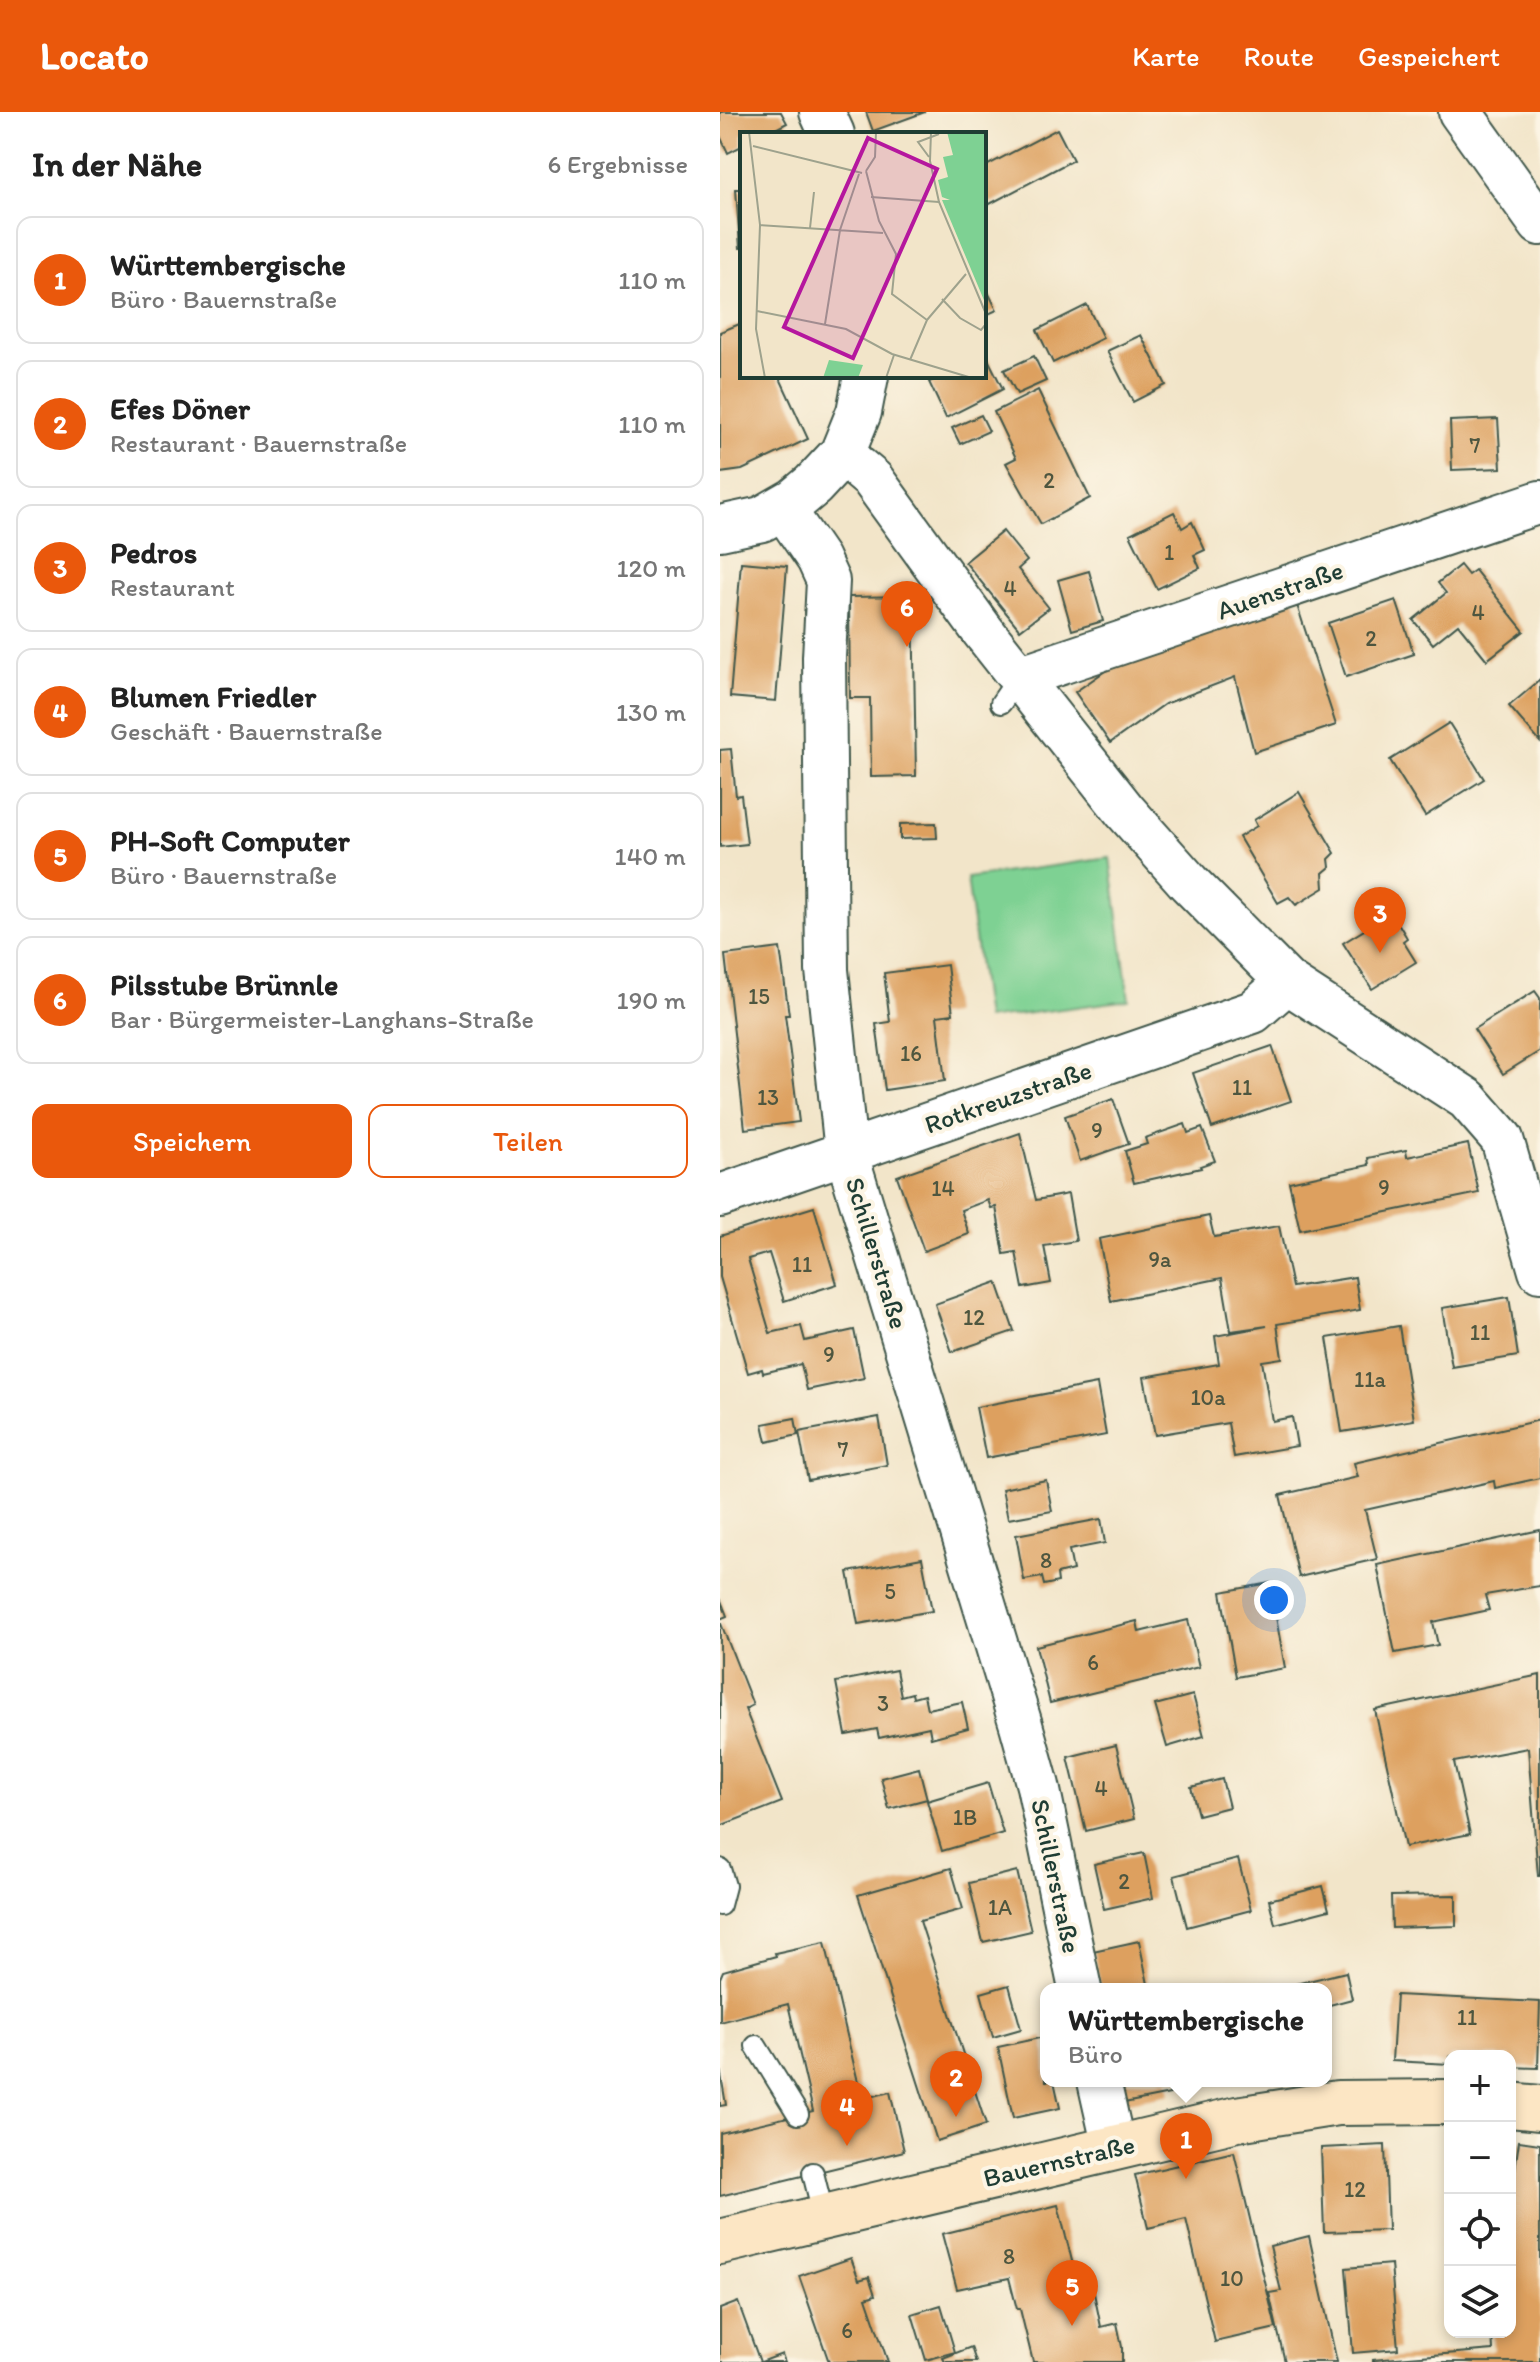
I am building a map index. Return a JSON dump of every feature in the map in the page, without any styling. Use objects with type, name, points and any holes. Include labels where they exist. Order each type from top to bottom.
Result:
[{"type":"main road","name":"Bauernstraße","points":[[720,2242],[1237,2119],[1338,2103],[1444,2102]]},
{"type":"main road","points":[[1516,2106],[1540,2108]]},
{"type":"street","points":[[822,112],[831,132]]},
{"type":"street","points":[[1460,112],[1540,224]]},
{"type":"street","points":[[720,528],[762,519],[783,508],[813,485],[842,454],[859,412],[866,378]]},
{"type":"street","points":[[842,454],[873,480],[1010,690],[1189,883],[1287,982],[1467,1099],[1502,1139],[1540,1271]]},
{"type":"street","name":"Auenstraße","points":[[1010,690],[1540,502]]},
{"type":"street","name":"Schillerstraße","points":[[783,508],[818,559],[828,581],[824,657],[838,909],[827,970],[846,1152],[1021,1725],[1038,1786],[1079,1983]]},
{"type":"street","name":"Rotkreuzstraße","points":[[720,1196],[1253,1012],[1287,982]]},
{"type":"street","points":[[1100,2087],[1114,2148]]},
{"type":"lane","points":[[720,1869],[725,1886],[720,1905]]},
{"type":"lane","points":[[756,2046],[798,2114]]},
{"type":"lane","points":[[813,2173],[824,2217]]},
{"type":"green space","points":[[1110,858],[1129,1000],[986,1019],[967,878]]},
{"type":"building","points":[[720,112],[781,112],[787,123],[770,132],[740,132],[740,147],[728,153],[720,136]]},
{"type":"building","points":[[866,112],[925,112],[873,131]]},
{"type":"building","points":[[1057,129],[1073,160],[986,206],[986,166]]},
{"type":"building","points":[[736,189],[740,189],[740,248]]},
{"type":"building","points":[[986,288],[997,310],[986,315]]},
{"type":"building","points":[[1087,305],[1103,338],[1053,363],[1037,330]]},
{"type":"building","points":[[740,324],[740,378],[780,378],[808,439],[742,470],[720,473],[720,332]]},
{"type":"building","points":[[1141,335],[1166,385],[1133,402],[1107,351]]},
{"type":"building","points":[[986,355],[1003,389],[946,418],[929,382],[938,378],[986,378]]},
{"type":"building","points":[[1034,356],[1046,381],[1017,394],[1004,370]]},
{"type":"building","points":[[1038,390],[1090,498],[1041,524],[1006,463],[1016,458],[994,412]]},
{"type":"building","points":[[981,415],[989,431],[960,444],[952,428]]},
{"type":"building","points":[[1498,419],[1501,468],[1452,470],[1450,421]]},
{"type":"building","points":[[1174,512],[1182,528],[1192,522],[1205,550],[1194,555],[1200,568],[1157,589],[1130,534]]},
{"type":"building","points":[[1003,531],[1027,561],[1018,569],[1049,608],[1020,630],[965,562]]},
{"type":"building","points":[[741,562],[787,566],[776,701],[730,697]]},
{"type":"building","points":[[1460,565],[1468,575],[1475,570],[1524,631],[1487,660],[1458,624],[1433,644],[1413,620],[1446,593],[1438,583]]},
{"type":"building","points":[[1089,571],[1103,621],[1072,630],[1058,580]]},
{"type":"building","points":[[913,596],[916,776],[871,777],[870,698],[850,698],[849,597]]},
{"type":"building","points":[[1295,599],[1336,725],[1254,752],[1235,677],[1165,704],[1110,743],[1075,692],[1134,651]]},
{"type":"building","points":[[1396,600],[1414,654],[1346,677],[1328,623]]},
{"type":"building","points":[[1540,680],[1540,742],[1509,706]]},
{"type":"building","points":[[1449,723],[1484,779],[1425,816],[1390,760]]},
{"type":"building","points":[[731,749],[736,796],[741,795],[747,844],[720,847],[720,750]]},
{"type":"building","points":[[1299,792],[1335,853],[1329,859],[1330,867],[1323,873],[1324,888],[1296,905],[1289,897],[1278,903],[1239,837],[1257,826],[1254,820]]},
{"type":"building","points":[[936,823],[937,838],[900,839],[900,824]]},
{"type":"building","points":[[1392,913],[1407,938],[1403,941],[1416,962],[1372,989],[1343,943]]},
{"type":"building","points":[[780,948],[799,1122],[745,1129],[725,955]]},
{"type":"building","points":[[947,965],[953,1014],[937,1016],[945,1081],[885,1090],[876,1024],[890,1022],[884,973]]},
{"type":"building","points":[[1535,991],[1540,998],[1540,1051],[1503,1074],[1474,1029]]},
{"type":"building","points":[[1272,1046],[1291,1101],[1212,1128],[1193,1073]]},
{"type":"building","points":[[1113,1099],[1129,1144],[1080,1161],[1065,1116]]},
{"type":"building","points":[[1185,1124],[1188,1133],[1202,1128],[1215,1161],[1201,1168],[1134,1183],[1125,1151],[1147,1144],[1145,1138]]},
{"type":"building","points":[[1020,1133],[1036,1200],[1068,1194],[1076,1241],[1044,1246],[1051,1283],[1023,1288],[1016,1252],[1004,1254],[996,1207],[991,1208],[988,1200],[961,1210],[969,1234],[924,1251],[897,1176]]},
{"type":"building","points":[[1468,1144],[1479,1193],[1300,1230],[1289,1182],[1369,1165],[1368,1158],[1406,1150],[1407,1157]]},
{"type":"building","points":[[814,1207],[837,1284],[784,1301],[769,1253],[748,1259],[770,1333],[801,1326],[805,1341],[854,1330],[864,1378],[807,1390],[801,1364],[763,1373],[762,1369],[748,1373],[720,1277],[720,1236]]},
{"type":"building","points":[[1209,1216],[1214,1237],[1279,1226],[1292,1287],[1355,1277],[1360,1310],[1277,1324],[1282,1358],[1262,1361],[1272,1421],[1292,1417],[1297,1446],[1234,1457],[1228,1423],[1155,1435],[1144,1377],[1219,1364],[1215,1336],[1267,1326],[1231,1331],[1222,1278],[1111,1301],[1099,1239]]},
{"type":"building","points":[[997,1282],[1014,1331],[952,1352],[935,1304]]},
{"type":"building","points":[[1509,1297],[1518,1356],[1452,1367],[1442,1308]]},
{"type":"building","points":[[1399,1326],[1414,1420],[1342,1432],[1327,1338]]},
{"type":"building","points":[[1097,1384],[1106,1435],[986,1458],[976,1407]]},
{"type":"building","points":[[879,1417],[887,1465],[808,1480],[799,1432]]},
{"type":"building","points":[[795,1418],[798,1435],[767,1442],[763,1424]]},
{"type":"building","points":[[1540,1420],[1540,1478],[1495,1488],[1494,1481],[1365,1510],[1377,1559],[1299,1577],[1280,1495],[1358,1477],[1354,1463]]},
{"type":"building","points":[[1046,1480],[1052,1511],[1008,1519],[1002,1489]]},
{"type":"building","points":[[1101,1519],[1105,1543],[1069,1550],[1073,1570],[1057,1574],[1058,1582],[1044,1585],[1042,1577],[1024,1580],[1016,1535]]},
{"type":"building","points":[[1540,1530],[1540,1586],[1485,1595],[1489,1610],[1433,1622],[1438,1645],[1395,1653],[1377,1565]]},
{"type":"building","points":[[922,1558],[932,1611],[858,1624],[848,1572]]},
{"type":"building","points":[[1270,1583],[1285,1668],[1236,1677],[1221,1592]]},
{"type":"building","points":[[720,1598],[727,1616],[720,1619]]},
{"type":"building","points":[[1188,1620],[1199,1667],[1050,1703],[1036,1646],[1137,1621],[1139,1632]]},
{"type":"building","points":[[720,1621],[753,1705],[745,1709],[782,1802],[720,1826]]},
{"type":"building","points":[[896,1670],[901,1696],[912,1693],[913,1698],[924,1695],[927,1709],[962,1702],[968,1728],[931,1738],[929,1727],[879,1738],[877,1729],[846,1735],[836,1682]]},
{"type":"building","points":[[1540,1675],[1540,1876],[1528,1748],[1454,1762],[1470,1834],[1405,1847],[1375,1710]]},
{"type":"building","points":[[1193,1695],[1204,1736],[1167,1747],[1155,1705]]},
{"type":"building","points":[[1116,1745],[1134,1819],[1086,1831],[1068,1757]]},
{"type":"building","points":[[919,1768],[927,1799],[889,1809],[881,1778]]},
{"type":"building","points":[[1222,1779],[1229,1807],[1198,1815],[1191,1787]]},
{"type":"building","points":[[988,1783],[1003,1833],[942,1851],[927,1801]]},
{"type":"building","points":[[1144,1853],[1153,1898],[1104,1909],[1094,1864]]},
{"type":"building","points":[[1238,1859],[1251,1910],[1187,1927],[1174,1876]]},
{"type":"building","points":[[951,1868],[963,1909],[920,1921],[986,2125],[937,2141],[858,1895]]},
{"type":"building","points":[[1017,1871],[1031,1931],[983,1942],[969,1883]]},
{"type":"building","points":[[1323,1886],[1329,1910],[1275,1924],[1269,1900]]},
{"type":"building","points":[[1456,1895],[1456,1926],[1392,1928],[1391,1896]]},
{"type":"building","points":[[1139,1941],[1148,1983],[1100,1983],[1093,1951]]},
{"type":"building","points":[[825,1942],[862,2099],[890,2092],[904,2151],[720,2196],[720,2133],[813,2111],[788,2004],[720,2022],[720,1978],[723,1971],[776,1956],[775,1953]]},
{"type":"building","points":[[1346,1972],[1352,1999],[1332,2004],[1332,1983],[1300,1983]]},
{"type":"building","points":[[1009,1985],[1021,2029],[993,2037],[981,1993]]},
{"type":"building","points":[[1396,1995],[1540,2002],[1538,2068],[1516,2067],[1516,2050],[1444,2050],[1444,2064],[1392,2061]]},
{"type":"building","points":[[1040,2038],[1040,2087],[1055,2087],[1060,2108],[1013,2118],[998,2047]]},
{"type":"building","points":[[720,2069],[726,2105],[720,2106]]},
{"type":"building","points":[[1121,2087],[1169,2087],[1170,2094],[1124,2103]]},
{"type":"building","points":[[1519,2141],[1540,2144],[1540,2362],[1373,2362],[1493,2350],[1492,2338],[1516,2338],[1516,2162]]},
{"type":"building","points":[[1385,2145],[1388,2230],[1324,2232],[1321,2148]]},
{"type":"building","points":[[1234,2152],[1276,2328],[1215,2342],[1186,2219],[1148,2228],[1135,2175]]},
{"type":"building","points":[[1058,2205],[1081,2297],[1094,2293],[1101,2327],[1117,2323],[1122,2362],[1033,2362],[1009,2278],[957,2289],[942,2234]]},
{"type":"building","points":[[1309,2236],[1337,2362],[1285,2362],[1269,2293],[1281,2291],[1270,2246]]},
{"type":"building","points":[[851,2258],[859,2280],[869,2277],[875,2295],[866,2298],[888,2362],[829,2362],[799,2276]]},
{"type":"building","points":[[1391,2264],[1398,2349],[1353,2353],[1346,2268]]},
{"type":"building","points":[[738,2302],[760,2362],[720,2362],[720,2309]]},
{"type":"building","points":[[941,2305],[955,2352],[926,2360],[912,2314]]},
{"type":"building","points":[[971,2347],[976,2362],[945,2362],[943,2358]]},
{"type":"building","points":[[782,2354],[785,2362],[761,2362]]},
{"type":"place","name":"Pilsstube Brünnle","points":[[907,647]]},
{"type":"place","name":"Pedros","points":[[1380,953]]},
{"type":"place","name":"Efes Döner","points":[[956,2117]]},
{"type":"place","name":"Blumen Friedler","points":[[847,2146]]},
{"type":"place","name":"Württembergische","points":[[1186,2179]]},
{"type":"place","name":"PH-Soft Computer","points":[[1072,2326]]}]
